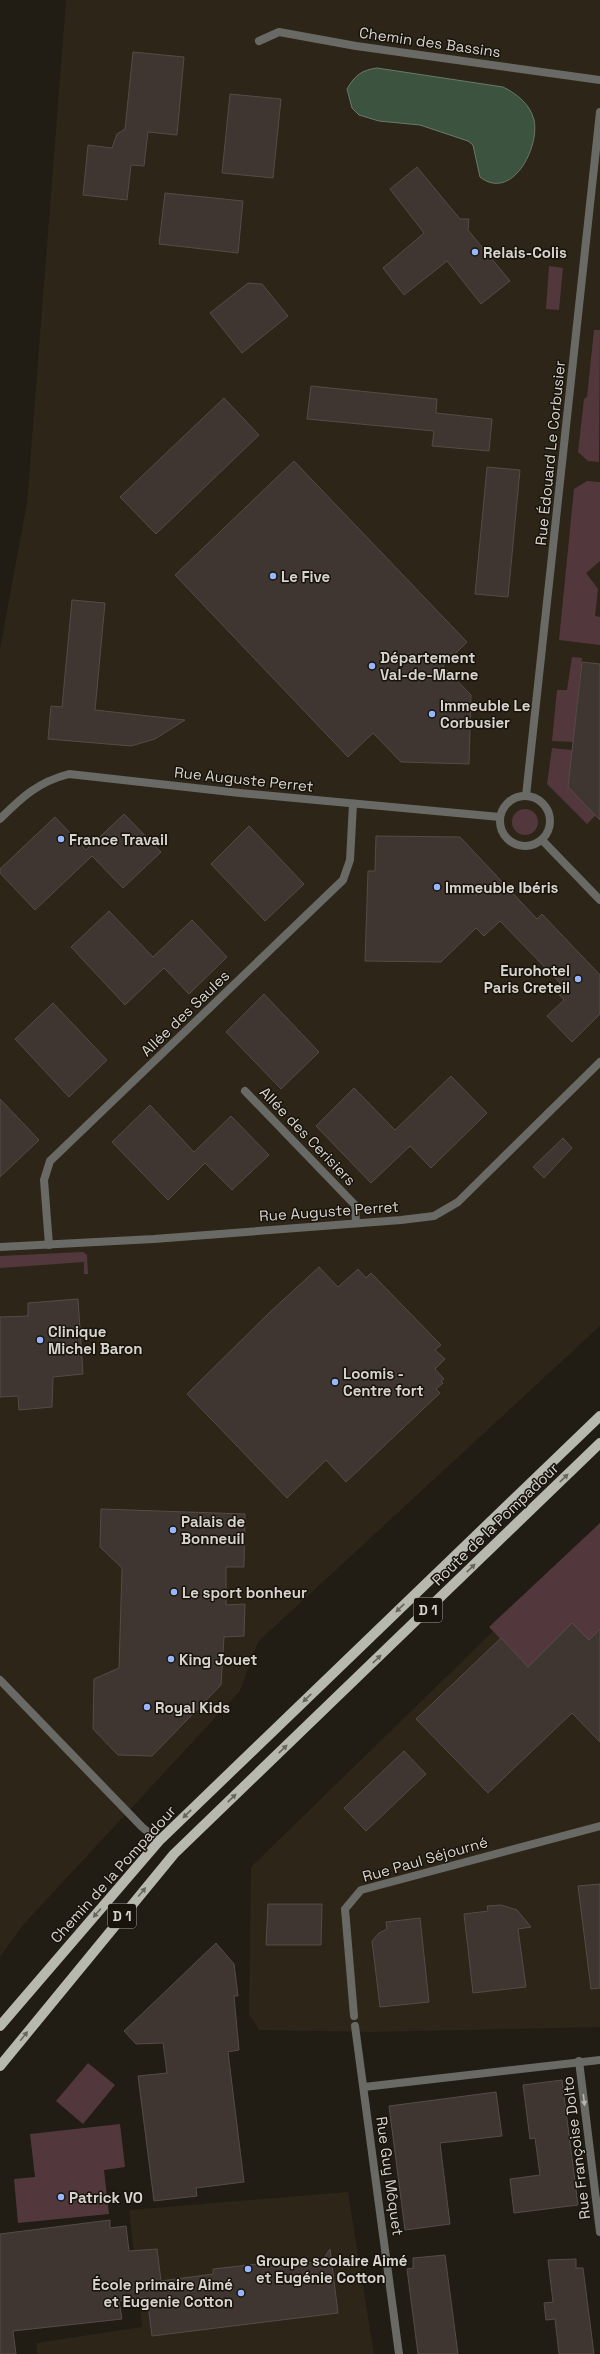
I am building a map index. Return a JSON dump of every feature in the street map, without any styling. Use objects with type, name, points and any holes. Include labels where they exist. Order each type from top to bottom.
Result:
[{"type":"main road","name":"Route de la Pompadour","points":[[255,1748],[600,1416]]},
{"type":"main road","name":"Route de la Pompadour","points":[[0,2066],[174,1854],[600,1443]]},
{"type":"main road","name":"Chemin de la Pompadour","points":[[0,2026],[159,1841],[255,1748]]},
{"type":"street","name":"Chemin des Bassins","points":[[259,41],[279,32],[356,46],[600,80]]},
{"type":"street","name":"Rue Édouard Le Corbusier","points":[[526,796],[600,112]]},
{"type":"street","name":"Rue Auguste Perret","points":[[0,819],[35,787],[49,779],[69,774],[353,804],[500,817]]},
{"type":"street","points":[[526,796],[538,800],[547,809],[550,825],[542,840],[528,846],[513,844],[502,832],[500,817],[502,810],[512,800],[526,796]]},
{"type":"street","name":"Allée des Saules","points":[[50,1245],[44,1180],[50,1162],[343,880],[350,860],[353,804]]},
{"type":"street","points":[[542,840],[600,900]]},
{"type":"street","name":"Rue Auguste Perret","points":[[0,1247],[50,1245],[434,1216],[458,1202],[600,1062]]},
{"type":"street","name":"Allée des Cerisiers","points":[[245,1091],[355,1205],[356,1223]]},
{"type":"street","points":[[0,1680],[142,1827],[159,1841]]},
{"type":"street","name":"Rue Paul Séjourné","points":[[354,2016],[345,1909],[361,1890],[600,1826]]},
{"type":"street","name":"Rue Guy Môquet","points":[[355,2026],[399,2354]]},
{"type":"street","points":[[364,2087],[579,2061],[600,2060]]},
{"type":"street","name":"Rue Françoise Dolto","points":[[579,2061],[600,2232]]},
{"type":"shaded area","points":[[66,0],[600,0],[600,1326],[258,1642],[240,1691],[23,1925],[0,1957],[0,649],[27,502]]},
{"type":"shaded area","points":[[377,68],[503,87],[513,93],[526,104],[534,120],[535,131],[533,144],[521,168],[513,177],[503,182],[492,183],[480,177],[473,145],[468,141],[420,125],[379,121],[359,115],[352,108],[347,89],[359,74],[367,70]]},
{"type":"shaded area","points":[[549,266],[563,268],[559,310],[546,309]]},
{"type":"shaded area","points":[[594,330],[600,330],[599,462],[588,461],[578,452],[584,399],[587,397]]},
{"type":"shaded area","points":[[587,481],[600,482],[600,561],[586,573],[598,589],[595,616],[600,617],[600,645],[559,640],[574,489]]},
{"type":"shaded area","points":[[572,657],[582,658],[573,742],[552,741],[557,690],[567,690]]},
{"type":"shaded area","points":[[552,748],[572,750],[568,787],[596,815],[587,824],[547,784]]},
{"type":"shaded area","points":[[525,809],[534,813],[538,822],[534,831],[525,835],[516,831],[512,822],[516,813]]},
{"type":"shaded area","points":[[83,1252],[87,1255],[88,1274],[84,1274],[84,1262],[0,1268],[0,1256]]},
{"type":"shaded area","points":[[600,1523],[600,1629],[589,1640],[572,1623],[528,1667],[489,1627]]},
{"type":"shaded area","points":[[600,1556],[600,2027],[370,2032],[259,2030],[249,2014],[251,1867],[520,1605]]},
{"type":"shaded area","points":[[88,2063],[115,2085],[83,2124],[56,2101]]},
{"type":"shaded area","points":[[120,2124],[125,2167],[104,2170],[109,2214],[18,2223],[14,2179],[35,2177],[30,2134]]},
{"type":"shaded area","name":"Groupe scolaire Aimé et Eugénie Cotton","points":[[348,2192],[374,2354],[37,2354],[36,2343],[142,2327],[129,2210]]},
{"type":"building","points":[[133,52],[184,57],[177,135],[148,132],[144,166],[131,165],[127,200],[83,195],[88,145],[112,148],[117,134],[125,129]]},
{"type":"building","points":[[230,94],[281,99],[273,178],[222,173]]},
{"type":"building","points":[[417,167],[460,219],[469,219],[468,230],[510,281],[481,304],[447,261],[404,295],[383,268],[424,233],[390,189]]},
{"type":"building","points":[[165,193],[243,201],[238,253],[159,244]]},
{"type":"building","points":[[248,283],[262,284],[288,316],[242,353],[210,313]]},
{"type":"building","points":[[311,386],[437,399],[436,413],[492,419],[489,451],[432,446],[434,431],[307,419]]},
{"type":"building","points":[[224,398],[259,435],[156,534],[120,497]]},
{"type":"building","points":[[294,461],[467,642],[443,666],[471,695],[469,764],[401,762],[373,733],[348,757],[175,575]]},
{"type":"building","points":[[487,467],[520,470],[508,597],[475,594]]},
{"type":"building","points":[[72,600],[105,603],[95,710],[185,720],[155,739],[131,746],[48,739],[51,706],[62,707]]},
{"type":"building","points":[[582,662],[600,664],[600,820],[568,787]]},
{"type":"building","points":[[124,814],[161,852],[123,888],[92,856],[35,910],[0,873],[0,869],[55,817],[86,850]]},
{"type":"building","points":[[249,826],[304,884],[265,921],[211,864]]},
{"type":"building","name":"Immeuble Ibéris","points":[[376,836],[460,837],[537,919],[542,914],[600,975],[600,1014],[572,1042],[547,1016],[564,1000],[554,989],[560,983],[500,921],[484,936],[476,928],[441,962],[365,961],[368,871],[375,871]]},
{"type":"building","points":[[109,911],[153,957],[192,920],[227,957],[189,994],[164,968],[125,1005],[71,947]]},
{"type":"building","points":[[264,994],[319,1052],[281,1089],[226,1032]]},
{"type":"building","points":[[53,1003],[107,1060],[69,1097],[15,1039]]},
{"type":"building","points":[[451,1076],[487,1113],[431,1168],[410,1146],[371,1183],[316,1126],[354,1088],[395,1130]]},
{"type":"building","points":[[0,1099],[39,1140],[0,1177]]},
{"type":"building","points":[[150,1105],[194,1152],[231,1116],[269,1155],[232,1190],[205,1163],[168,1200],[112,1142]]},
{"type":"building","points":[[563,1138],[572,1148],[544,1178],[533,1167]]},
{"type":"building","points":[[319,1267],[338,1287],[358,1269],[366,1278],[371,1273],[441,1345],[435,1350],[445,1359],[435,1369],[444,1379],[441,1381],[443,1383],[436,1389],[440,1393],[346,1482],[326,1460],[287,1498],[187,1394],[269,1313]]},
{"type":"building","name":"Clinique Michel Baron","points":[[78,1299],[83,1374],[53,1377],[52,1407],[19,1410],[18,1396],[0,1397],[0,1317],[28,1316],[28,1303]]},
{"type":"building","points":[[101,1509],[245,1514],[244,1567],[226,1567],[226,1605],[245,1604],[244,1636],[224,1637],[221,1685],[152,1756],[118,1755],[93,1729],[94,1679],[119,1668],[122,1568],[100,1547]]},
{"type":"building","points":[[572,1623],[589,1640],[600,1629],[600,1742],[572,1713],[488,1793],[416,1719],[501,1638],[528,1667]]},
{"type":"building","points":[[404,1751],[426,1774],[366,1831],[344,1808]]},
{"type":"building","points":[[600,1884],[600,1988],[591,1989],[578,1886]]},
{"type":"building","points":[[268,1904],[322,1904],[321,1945],[266,1945]]},
{"type":"building","points":[[501,1905],[517,1910],[531,1927],[518,1929],[526,1987],[473,1993],[464,1914],[488,1911],[487,1906]]},
{"type":"building","points":[[420,1918],[429,2002],[380,2007],[372,1941],[379,1933],[387,1929],[386,1922]]},
{"type":"building","points":[[216,1943],[234,1964],[238,1996],[234,1996],[239,2050],[228,2052],[244,2182],[196,2188],[197,2196],[154,2201],[138,2076],[167,2073],[163,2043],[136,2044],[124,2031]]},
{"type":"building","points":[[562,2080],[578,2205],[514,2213],[510,2179],[540,2175],[535,2138],[530,2139],[523,2085]]},
{"type":"building","points":[[496,2092],[502,2136],[440,2143],[450,2224],[405,2230],[389,2106]]},
{"type":"building","points":[[110,2220],[110,2228],[126,2226],[129,2251],[157,2249],[161,2281],[213,2274],[213,2269],[276,2262],[277,2267],[322,2261],[330,2249],[338,2313],[152,2336],[147,2297],[119,2301],[122,2319],[13,2331],[16,2354],[0,2354],[0,2234]]},
{"type":"building","points":[[445,2255],[458,2354],[418,2354],[407,2269],[413,2268],[413,2258]]},
{"type":"building","points":[[576,2259],[576,2268],[583,2268],[594,2354],[559,2354],[555,2319],[546,2320],[544,2303],[553,2302],[548,2260]]},
{"type":"place","name":"Relais-Colis","points":[[475,252]]},
{"type":"place","name":"Le Five","points":[[273,576]]},
{"type":"place","name":"Département Val-de-Marne","points":[[372,666]]},
{"type":"place","name":"Immeuble Le Corbusier","points":[[432,714]]},
{"type":"place","name":"France Travail","points":[[61,839]]},
{"type":"place","name":"Immeuble Ibéris","points":[[437,887]]},
{"type":"place","name":"Eurohotel Paris Creteil","points":[[578,979]]},
{"type":"place","name":"Clinique Michel Baron","points":[[40,1340]]},
{"type":"place","name":"Loomis - Centre fort","points":[[335,1382]]},
{"type":"place","name":"Palais de Bonneuil","points":[[173,1530]]},
{"type":"place","name":"Le sport bonheur","points":[[174,1592]]},
{"type":"place","name":"King Jouet","points":[[171,1659]]},
{"type":"place","name":"Royal Kids","points":[[147,1707]]},
{"type":"place","name":"Patrick VO","points":[[61,2197]]},
{"type":"place","name":"Groupe scolaire Aimé et Eugénie Cotton","points":[[248,2269]]},
{"type":"place","name":"École primaire Aimé et Eugenie Cotton","points":[[241,2293]]}]
